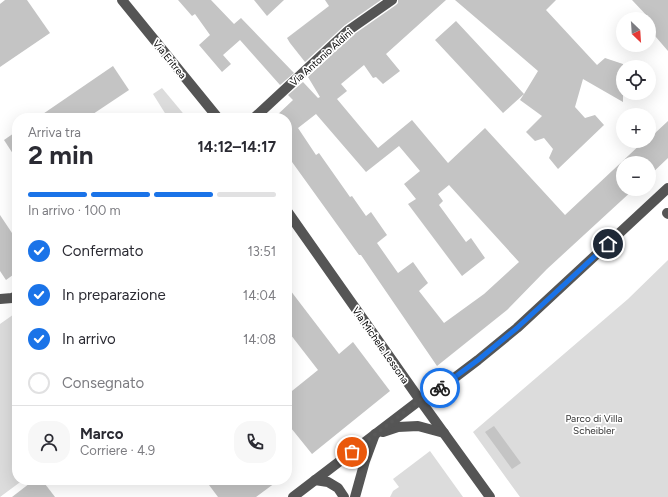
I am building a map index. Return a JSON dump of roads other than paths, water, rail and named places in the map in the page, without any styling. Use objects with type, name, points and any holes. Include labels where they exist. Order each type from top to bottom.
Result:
[{"type":"street","name":"Via Eritrea","points":[[122,0],[214,113]]},
{"type":"street","name":"Via Antonio Aldini","points":[[259,113],[349,30],[392,0]]},
{"type":"street","points":[[293,497],[420,400],[450,382],[517,328],[668,188]]},
{"type":"street","name":"Via Michele Lessona","points":[[292,218],[490,497]]},
{"type":"street","points":[[0,299],[12,297]]},
{"type":"street","points":[[376,434],[398,427],[418,426],[444,433]]},
{"type":"street","points":[[356,497],[365,461],[376,434]]},
{"type":"street","points":[[315,480],[328,482],[338,488],[344,497]]},
{"type":"park label","name":"Parco di Villa Scheibler","points":[[594,424]]}]
